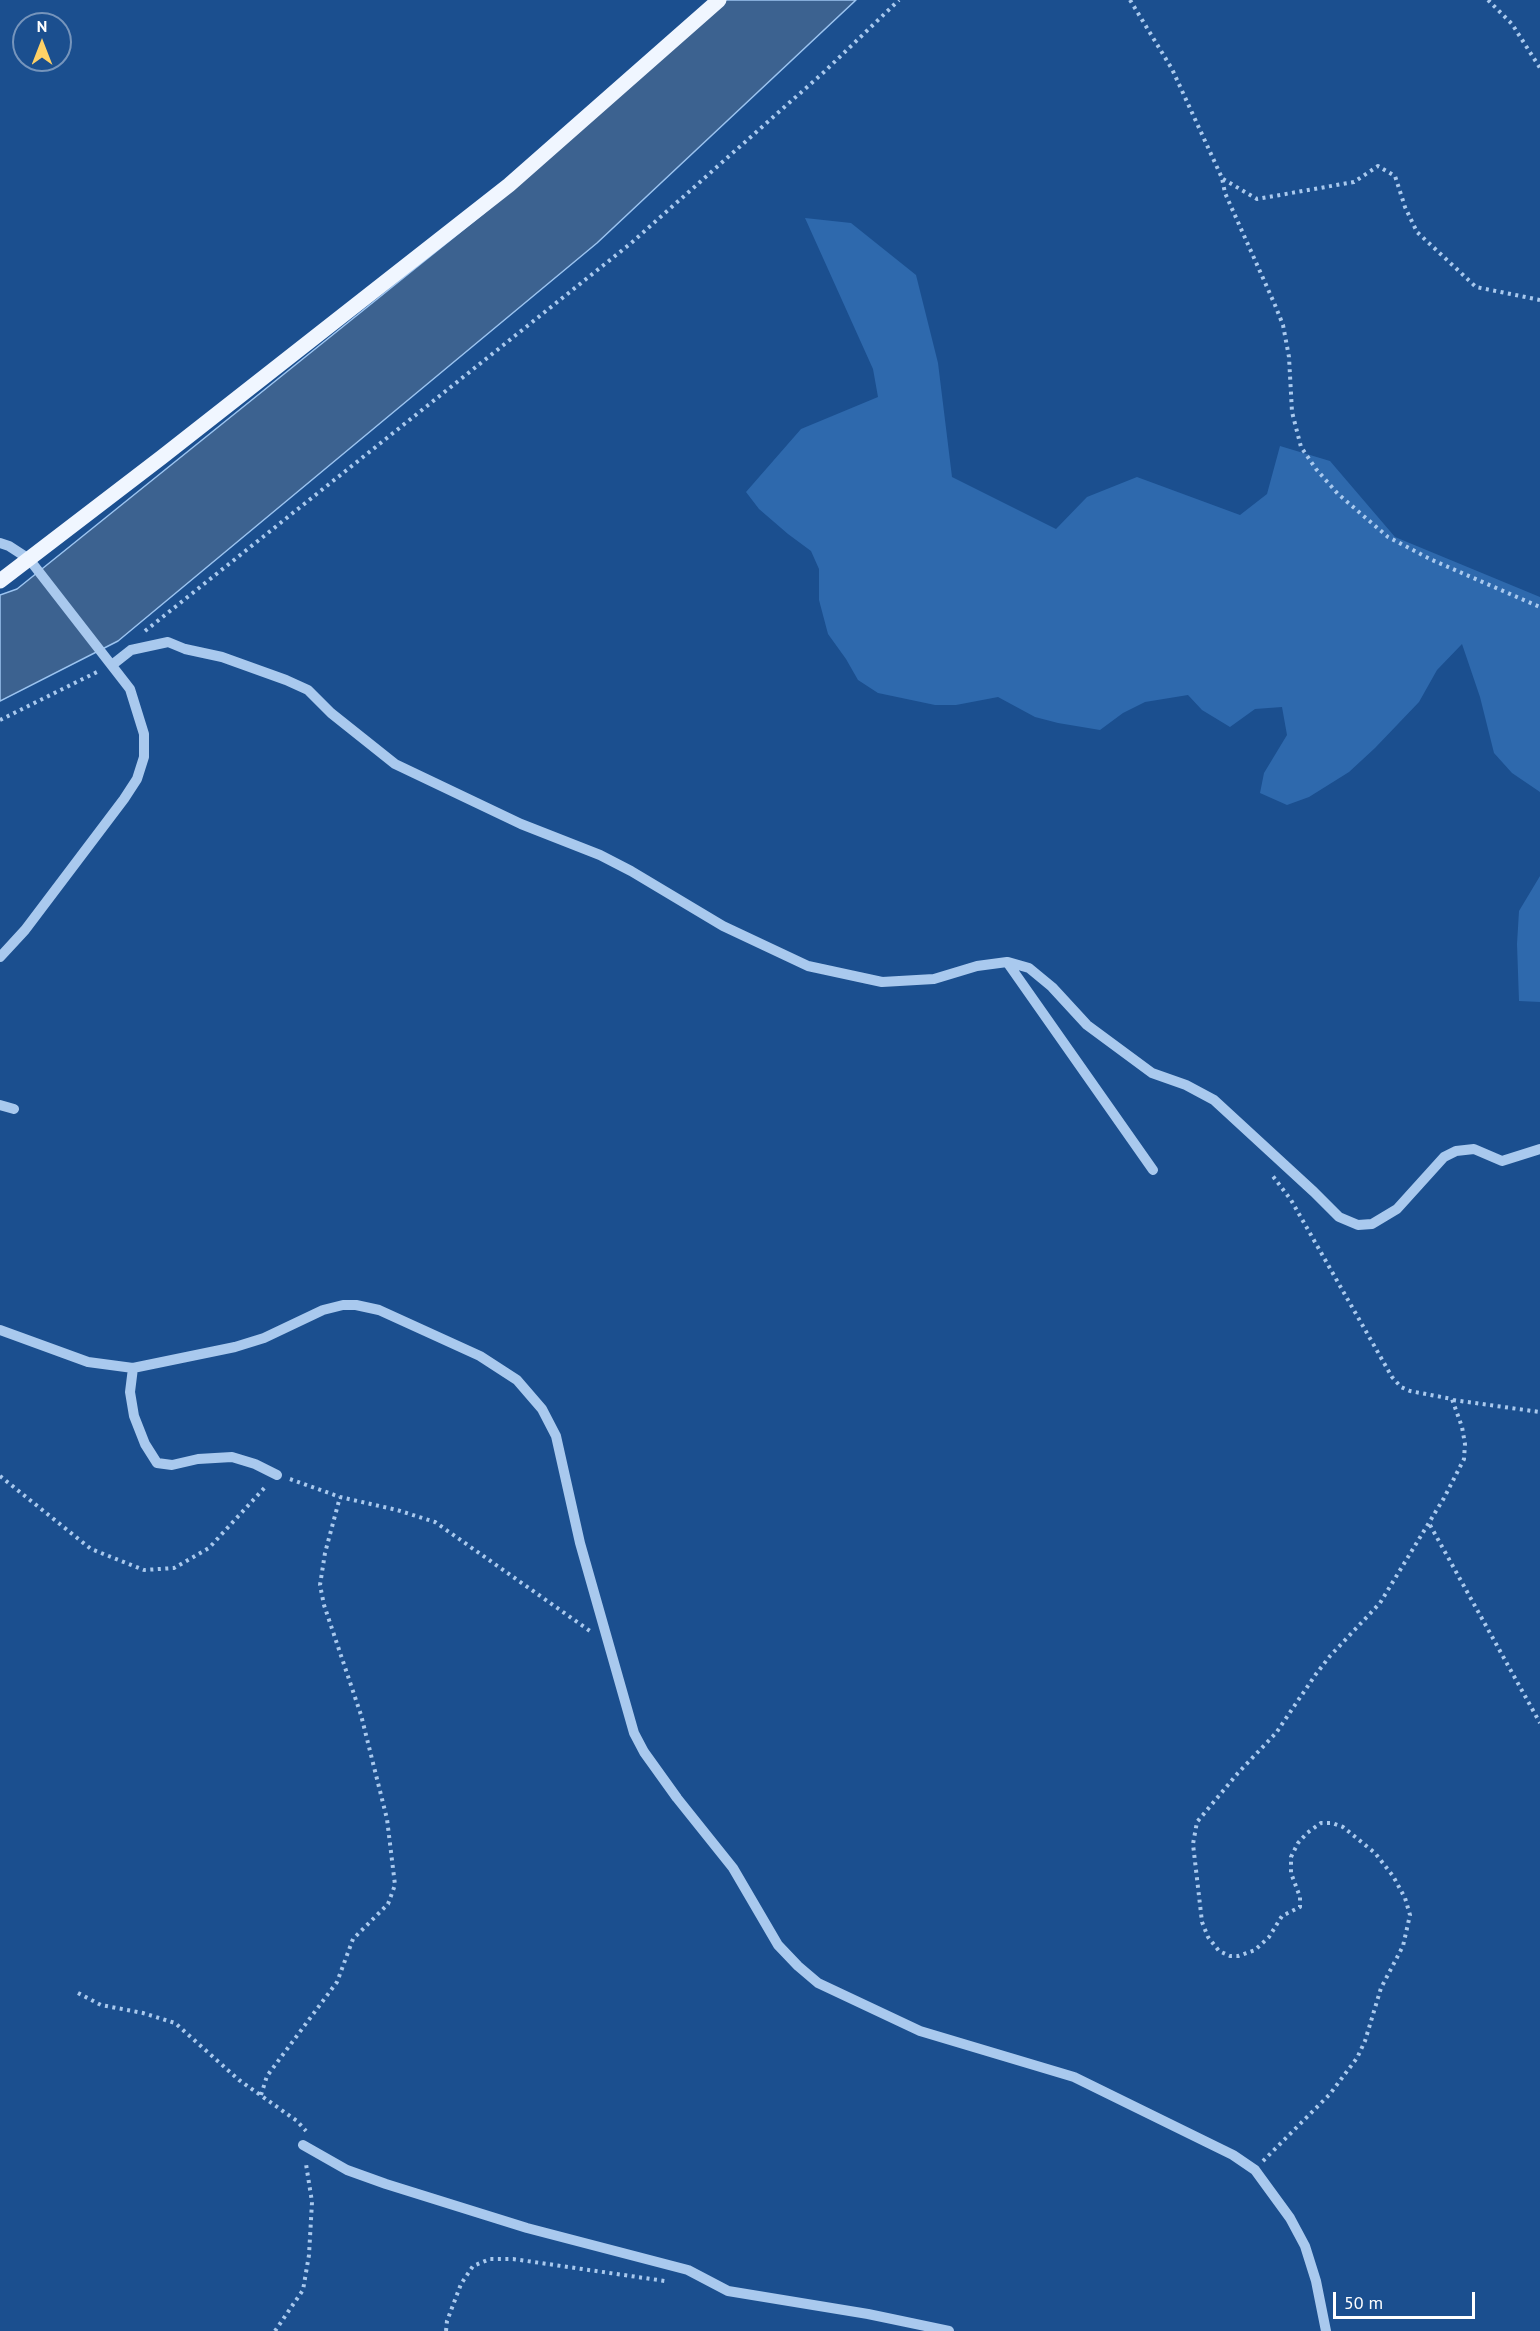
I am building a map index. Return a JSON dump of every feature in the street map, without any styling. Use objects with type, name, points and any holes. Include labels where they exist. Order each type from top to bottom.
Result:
[{"type":"main road","points":[[0,581],[32,563],[508,185],[719,0]]},
{"type":"street","points":[[0,543],[9,546],[32,563],[112,665],[130,689],[144,734],[144,757],[137,779],[25,930],[0,957]]},
{"type":"street","points":[[112,665],[131,650],[168,642],[185,649],[222,657],[286,680],[308,690],[339,720],[395,764],[520,824],[600,855],[723,926],[808,966],[882,982],[934,980],[977,966],[1008,962],[1029,968],[1052,987],[1087,1025],[1152,1072],[1186,1084],[1214,1100],[1339,1217],[1358,1225],[1372,1224],[1398,1209],[1444,1157],[1456,1151],[1474,1149],[1502,1161],[1540,1149]]},
{"type":"street","points":[[1008,962],[1153,1170]]},
{"type":"street","points":[[0,1105],[14,1109]]},
{"type":"street","points":[[0,1330],[88,1362],[133,1368],[235,1347],[264,1338],[324,1310],[343,1305],[379,1310],[480,1356],[517,1380],[542,1409],[556,1436],[580,1543],[634,1733],[644,1752],[677,1798],[733,1868],[778,1945],[818,1983],[920,2031],[1074,2078],[1233,2155],[1254,2170],[1290,2218],[1305,2246],[1316,2281],[1326,2331]]},
{"type":"street","points":[[133,1368],[130,1392],[134,1416],[144,1444],[157,1463],[172,1465],[198,1459],[232,1457],[277,1474]]},
{"type":"street","points":[[303,2145],[347,2170],[386,2184],[527,2228],[688,2270],[728,2291],[868,2314],[949,2331]]},
{"type":"path","points":[[144,632],[630,244],[824,72],[899,0]]},
{"type":"path","points":[[1130,0],[1172,69],[1222,178],[1225,193],[1283,325],[1292,412],[1301,447],[1316,469],[1338,494],[1388,537],[1432,560],[1540,607]]},
{"type":"path","points":[[1488,0],[1512,24],[1540,68]]},
{"type":"path","points":[[1222,178],[1257,199],[1354,183],[1378,166],[1395,176],[1405,207],[1417,232],[1476,287],[1540,300]]},
{"type":"path","points":[[0,720],[112,665]]},
{"type":"path","points":[[1270,1173],[1291,1200],[1392,1377],[1401,1386],[1410,1391],[1452,1400],[1540,1412]]},
{"type":"path","points":[[1254,2170],[1330,2094],[1357,2058],[1365,2041],[1381,1988],[1403,1946],[1410,1915],[1405,1898],[1393,1876],[1375,1853],[1343,1827],[1332,1823],[1321,1823],[1298,1843],[1291,1857],[1291,1873],[1300,1897],[1300,1907],[1282,1916],[1269,1937],[1255,1950],[1238,1956],[1219,1952],[1208,1937],[1202,1922],[1193,1844],[1197,1822],[1238,1773],[1276,1733],[1323,1665],[1380,1603],[1393,1579],[1430,1525],[1464,1459],[1465,1444],[1462,1427],[1452,1400]]},
{"type":"path","points":[[0,1476],[91,1549],[144,1570],[174,1568],[209,1548],[277,1474],[340,1497],[397,1510],[435,1522],[608,1642]]},
{"type":"path","points":[[261,2095],[267,2076],[337,1982],[353,1939],[388,1904],[395,1885],[387,1819],[361,1715],[324,1605],[320,1585],[325,1553],[340,1497]]},
{"type":"path","points":[[1430,1525],[1540,1723]]},
{"type":"path","points":[[78,1993],[101,2005],[143,2013],[175,2023],[239,2080],[297,2121],[307,2132],[303,2145],[312,2202],[309,2255],[303,2290],[275,2331]]},
{"type":"path","points":[[446,2331],[447,2321],[461,2284],[473,2266],[490,2259],[513,2259],[672,2282]]},
{"type":"shaded area","points":[[726,0],[856,0],[597,243],[118,641],[0,701],[0,595],[17,589],[484,213]]},
{"type":"shaded area","points":[[805,218],[851,223],[916,275],[938,363],[952,477],[1056,529],[1087,497],[1137,477],[1240,515],[1267,494],[1280,446],[1330,461],[1395,537],[1540,597],[1540,792],[1512,773],[1494,753],[1480,697],[1462,644],[1437,670],[1419,702],[1349,772],[1309,797],[1287,805],[1260,793],[1264,773],[1287,735],[1282,707],[1255,709],[1230,727],[1202,710],[1188,695],[1145,702],[1123,713],[1100,730],[1035,717],[998,697],[956,705],[935,705],[878,693],[858,680],[828,634],[819,600],[819,569],[811,551],[759,509],[746,492],[801,429],[878,397],[873,369]]},
{"type":"shaded area","points":[[1540,876],[1540,1002],[1519,1001],[1517,944],[1519,911]]}]
